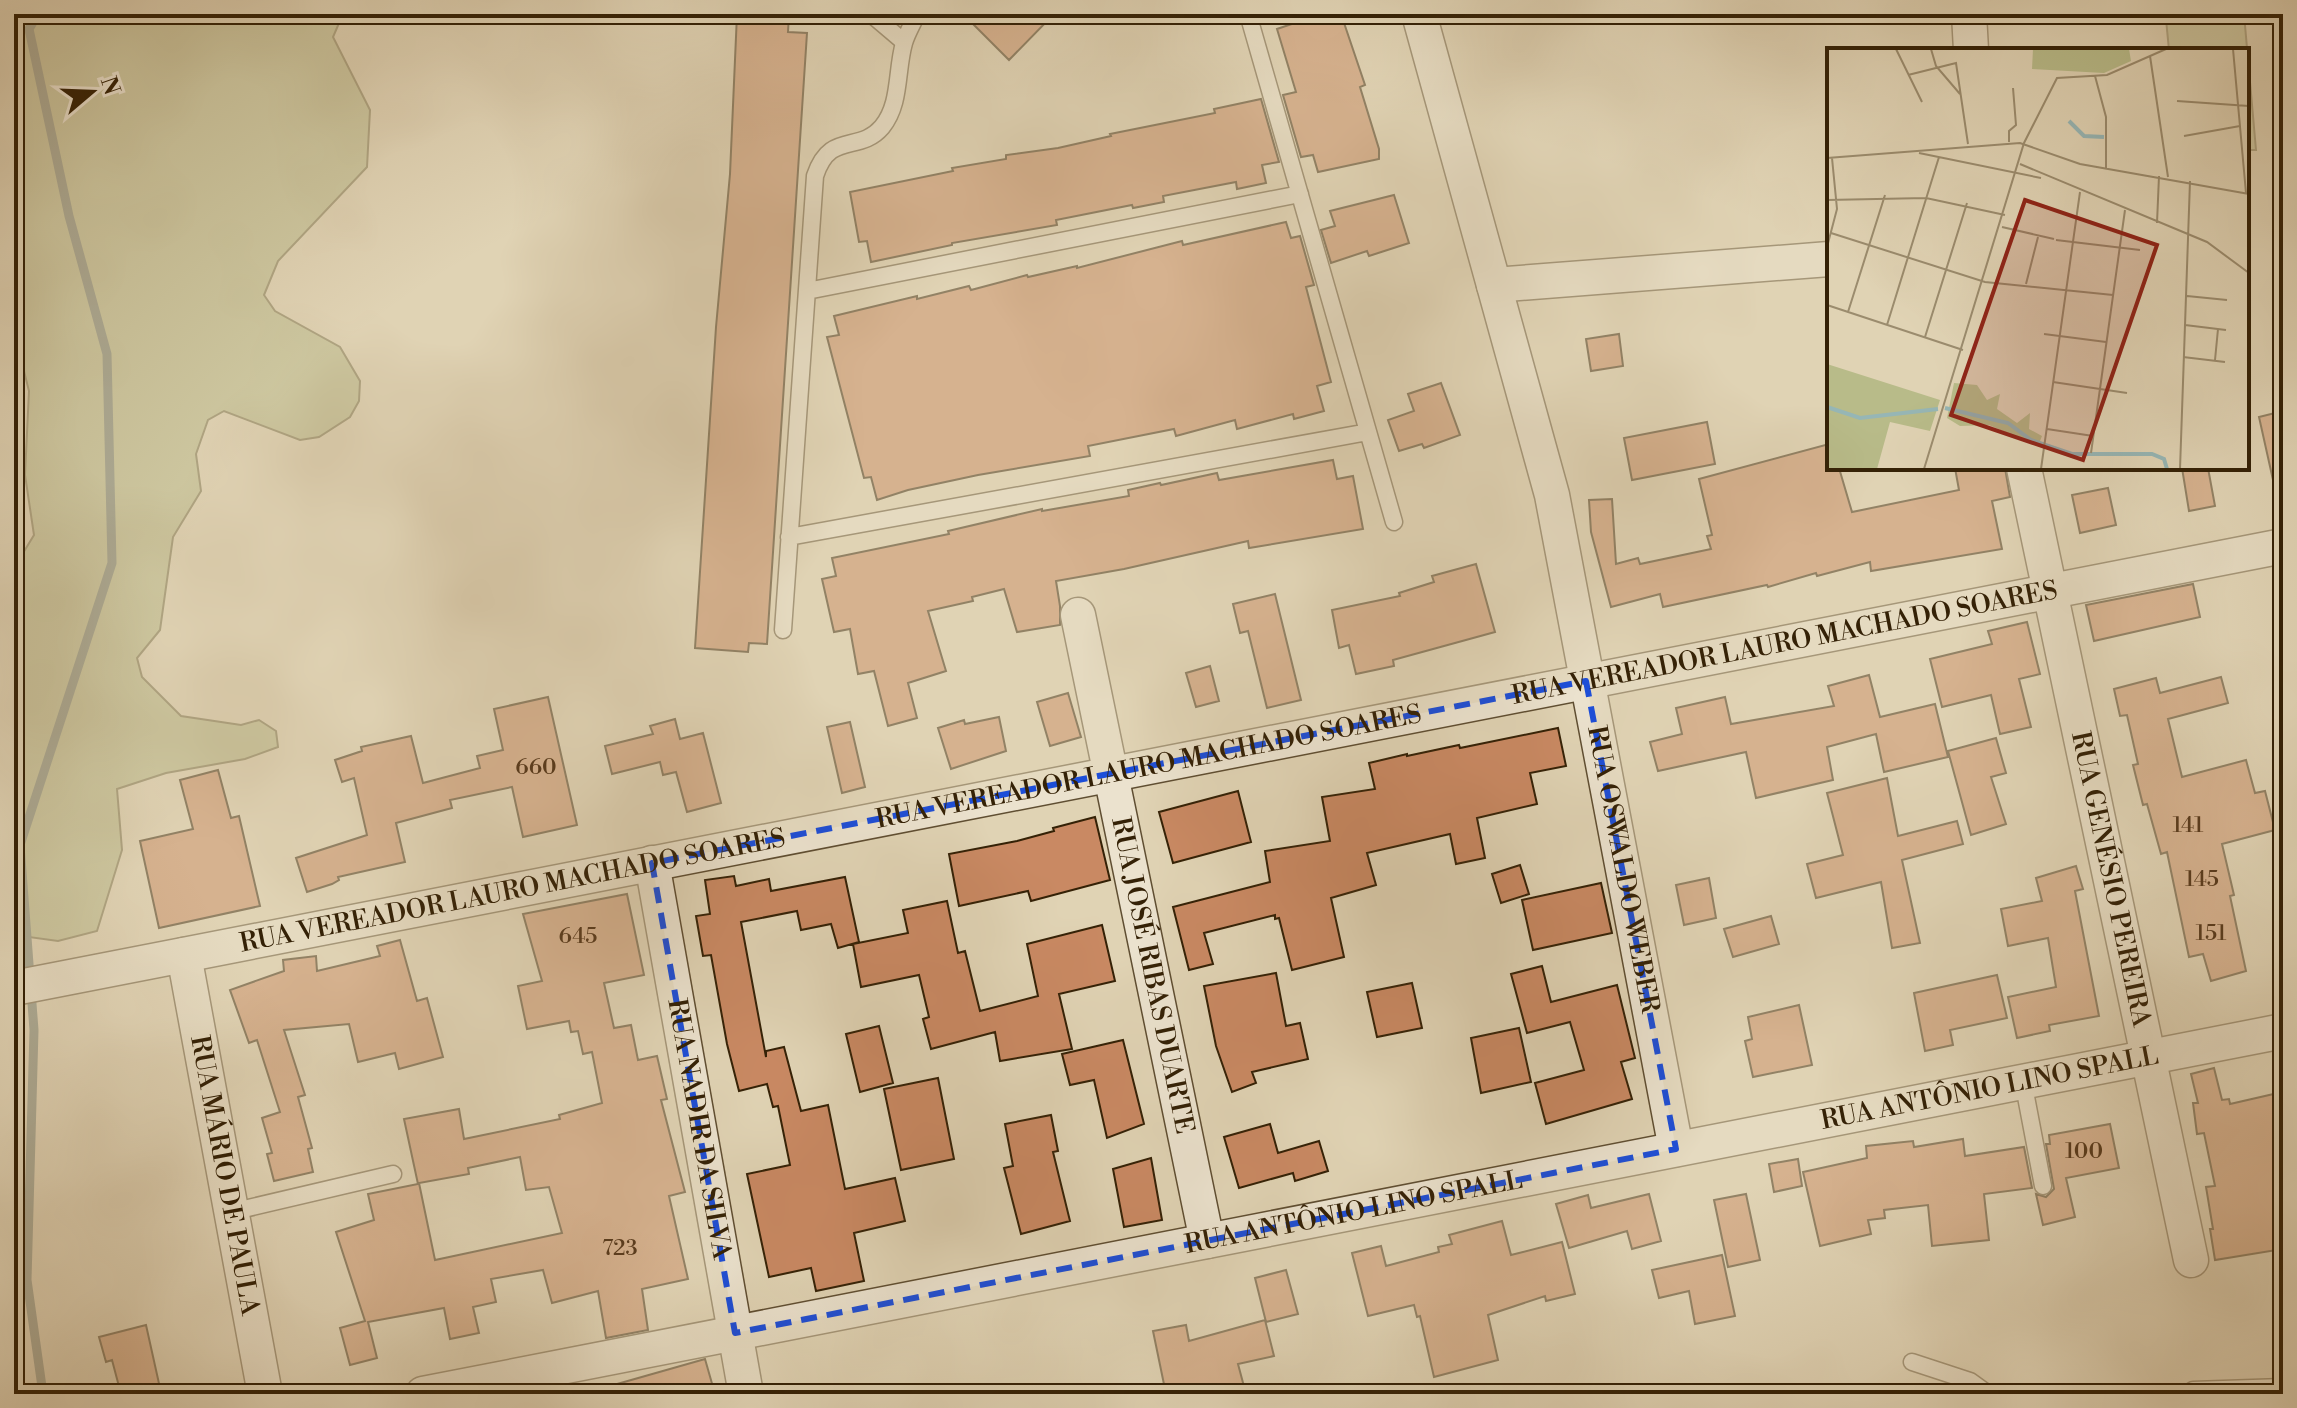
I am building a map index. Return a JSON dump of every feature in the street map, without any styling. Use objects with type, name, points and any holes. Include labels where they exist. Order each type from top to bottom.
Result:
[{"type":"street","name":"RUA OSWALDO WEBER","points":[[1419,14],[1552,495],[1676,1149]]},
{"type":"street","points":[[1969,14],[1971,48]]},
{"type":"street","points":[[1494,285],[1827,259]]},
{"type":"street","name":"RUA GENÉSIO PEREIRA","points":[[2024,470],[2191,1260]]},
{"type":"street","name":"RUA VEREADOR LAURO MACHADO SOARES","points":[[14,988],[2283,546]]},
{"type":"street","name":"RUA JOSÉ RIBAS DUARTE","points":[[1078,615],[1207,1241]]},
{"type":"street","name":"RUA NADIR DA SILVA","points":[[652,863],[746,1394]]},
{"type":"street","name":"RUA MÁRIO DE PAULA","points":[[184,955],[265,1394]]},
{"type":"street","name":"RUA ANTÔNIO LINO SPALL","points":[[423,1394],[2283,1031]]},
{"type":"lane","points":[[871,14],[904,42]]},
{"type":"lane","points":[[783,630],[815,176],[820,160],[833,148],[880,130],[892,112],[904,42],[917,14]]},
{"type":"lane","points":[[1248,14],[1394,522]]},
{"type":"lane","points":[[807,291],[1300,194]]},
{"type":"lane","points":[[789,537],[1368,432]]},
{"type":"lane","points":[[2023,1081],[2043,1186]]},
{"type":"lane","points":[[231,1212],[393,1174]]},
{"type":"lane","points":[[1912,1362],[1970,1381],[1988,1394]]},
{"type":"lane","points":[[2188,1394],[2193,1390],[2283,1387]]},
{"type":"highlighted area","points":[[1586,681],[1676,1149],[735,1333],[652,863]]},
{"type":"green space","points":[[14,14],[343,14],[333,37],[370,110],[367,167],[278,261],[264,295],[275,311],[340,347],[360,381],[359,401],[350,417],[319,437],[300,440],[224,411],[208,420],[196,454],[201,491],[173,537],[160,630],[137,658],[142,677],[181,716],[241,725],[259,720],[276,731],[278,747],[245,759],[166,773],[117,789],[122,850],[97,931],[58,941],[14,935],[14,568],[34,535],[25,475],[29,391],[14,331]]},
{"type":"green space","points":[[2244,14],[2247,48],[2169,48],[2166,19]]},
{"type":"green space","points":[[2249,71],[2256,150],[2249,150]]},
{"type":"building","points":[[737,14],[789,14],[788,32],[807,33],[767,644],[749,643],[748,652],[695,648],[716,327],[730,174]]},
{"type":"building","points":[[963,14],[1054,14],[1009,60]]},
{"type":"building","points":[[1298,14],[1341,14],[1365,85],[1360,87],[1379,149],[1379,159],[1318,172],[1313,155],[1301,157],[1283,95],[1296,92],[1277,29],[1301,21]]},
{"type":"building","points":[[1261,99],[1279,162],[1262,165],[1266,183],[1237,189],[1236,182],[1163,196],[1164,202],[1056,220],[1057,225],[952,243],[871,262],[867,241],[859,242],[850,192],[1006,159],[1006,155],[1058,148],[1215,113],[1214,109]]},
{"type":"building","points":[[1394,195],[1409,243],[1369,256],[1367,251],[1331,263],[1321,230],[1335,226],[1330,211]]},
{"type":"building","points":[[1286,222],[1291,238],[1300,236],[1314,285],[1306,287],[1331,382],[1317,386],[1324,411],[1294,419],[1293,414],[1237,429],[1235,420],[1176,436],[1174,429],[1088,446],[1090,456],[978,475],[877,500],[871,477],[864,478],[827,337],[839,335],[834,316],[917,296],[917,299],[969,286],[971,290],[1027,275],[1077,268],[1182,241],[1183,245]]},
{"type":"building","points":[[1619,334],[1623,366],[1591,371],[1586,339]]},
{"type":"building","points":[[1441,383],[1460,435],[1424,448],[1422,444],[1399,451],[1388,420],[1414,411],[1408,394]]},
{"type":"building","points":[[2283,411],[2283,479],[2273,480],[2259,417]]},
{"type":"building","points":[[1707,422],[1715,464],[1632,480],[1624,438]]},
{"type":"building","points":[[1827,445],[1827,470],[1840,470],[1852,512],[1959,490],[1955,470],[2005,470],[2010,497],[1992,501],[2002,549],[1871,571],[1870,562],[1768,587],[1663,607],[1660,594],[1611,607],[1591,532],[1589,500],[1612,499],[1616,564],[1638,558],[1640,564],[1711,549],[1707,536],[1712,535],[1699,479]]},
{"type":"building","points":[[1333,460],[1337,479],[1353,476],[1363,529],[1249,548],[1248,541],[1056,581],[1060,625],[1017,632],[1004,589],[972,597],[973,601],[928,611],[946,671],[908,683],[917,718],[888,726],[874,671],[858,674],[850,629],[834,632],[822,579],[836,576],[832,558],[949,534],[948,531],[1042,509],[1129,496],[1128,490],[1160,483],[1217,473],[1219,480]]},
{"type":"building","points":[[2182,470],[2208,470],[2215,506],[2189,511]]},
{"type":"building","points":[[2108,488],[2116,525],[2080,533],[2072,495]]},
{"type":"building","points":[[1476,564],[1495,632],[1393,660],[1394,666],[1356,674],[1349,645],[1339,648],[1332,610],[1400,596],[1399,593],[1434,582],[1432,576]]},
{"type":"building","points":[[2193,584],[2200,617],[2094,641],[2086,605]]},
{"type":"building","points":[[1275,594],[1301,700],[1267,708],[1248,631],[1240,633],[1233,604]]},
{"type":"building","points":[[2027,622],[2040,674],[2019,679],[2031,727],[2000,734],[1991,695],[1942,707],[1930,659],[1992,644],[1988,631]]},
{"type":"building","points":[[1210,666],[1219,701],[1196,707],[1186,673]]},
{"type":"building","points":[[1869,675],[1880,717],[1935,704],[1948,757],[1884,772],[1876,734],[1827,747],[1833,780],[1756,798],[1746,752],[1658,771],[1650,742],[1682,734],[1676,708],[1725,697],[1731,724],[1834,706],[1828,686]]},
{"type":"building","points":[[2221,677],[2228,703],[2168,719],[2182,777],[2246,760],[2255,793],[2265,791],[2275,830],[2222,844],[2246,971],[2211,981],[2203,954],[2189,957],[2167,852],[2161,854],[2147,804],[2143,805],[2133,765],[2138,764],[2127,715],[2120,716],[2114,689],[2156,678],[2160,693]]},
{"type":"building","points":[[1068,693],[1081,737],[1050,746],[1037,702]]},
{"type":"building","points":[[548,697],[577,825],[523,837],[512,787],[450,800],[452,808],[396,823],[405,862],[338,877],[339,880],[332,884],[307,892],[296,858],[367,835],[354,778],[342,782],[335,760],[362,751],[361,747],[411,736],[423,783],[480,768],[477,756],[503,750],[494,709]]},
{"type":"building","points":[[999,717],[1006,751],[951,769],[938,728],[964,720],[965,724]]},
{"type":"building","points":[[675,719],[680,739],[703,733],[721,803],[687,812],[676,772],[663,775],[660,762],[612,774],[605,746],[653,734],[650,726]]},
{"type":"building","points":[[850,722],[865,787],[842,793],[827,727]]},
{"type":"building","points":[[1558,728],[1566,766],[1530,773],[1537,804],[1477,818],[1485,858],[1456,864],[1450,834],[1367,853],[1376,885],[1331,898],[1344,957],[1292,970],[1279,918],[1275,919],[1275,915],[1204,933],[1213,964],[1189,970],[1173,907],[1270,882],[1265,851],[1330,841],[1322,797],[1375,789],[1369,763]]},
{"type":"building","points":[[1996,738],[2006,773],[1991,777],[2006,824],[1971,835],[1948,751]]},
{"type":"building","points":[[218,770],[231,818],[239,816],[260,906],[159,928],[140,841],[193,829],[180,780]]},
{"type":"building","points":[[1887,778],[1898,836],[1957,821],[1963,844],[1902,860],[1920,943],[1892,948],[1881,882],[1816,898],[1807,864],[1843,855],[1827,793]]},
{"type":"building","points":[[1238,791],[1251,842],[1173,863],[1159,812]]},
{"type":"building","points":[[1095,817],[1110,880],[1031,901],[1028,891],[959,906],[949,854],[1017,841]]},
{"type":"building","points":[[1520,865],[1529,894],[1501,903],[1492,874]]},
{"type":"building","points":[[2076,866],[2083,889],[2075,891],[2099,1016],[2049,1025],[2050,1031],[2017,1038],[2008,997],[2056,987],[2048,938],[2008,946],[2001,909],[2042,901],[2036,878]]},
{"type":"building","points":[[734,876],[736,886],[769,879],[771,891],[845,877],[859,942],[838,948],[831,924],[801,930],[797,911],[741,922],[766,1057],[766,1051],[784,1047],[801,1111],[828,1105],[845,1189],[895,1178],[905,1221],[854,1233],[864,1281],[816,1291],[811,1268],[769,1277],[747,1174],[790,1165],[778,1106],[773,1107],[767,1084],[739,1091],[711,955],[703,956],[696,916],[710,914],[705,880]]},
{"type":"building","points":[[1709,878],[1716,918],[1684,925],[1676,885]]},
{"type":"building","points":[[1601,883],[1612,933],[1533,950],[1522,900]]},
{"type":"building","points":[[627,894],[644,975],[604,983],[614,1028],[631,1025],[638,1060],[657,1056],[667,1099],[661,1100],[685,1192],[669,1196],[688,1279],[642,1289],[648,1330],[606,1338],[598,1291],[552,1303],[543,1270],[491,1279],[496,1302],[473,1307],[479,1333],[450,1339],[444,1308],[368,1322],[377,1358],[350,1365],[340,1328],[365,1321],[336,1232],[374,1220],[368,1194],[418,1184],[404,1119],[459,1109],[464,1139],[560,1119],[559,1115],[602,1103],[592,1052],[583,1054],[578,1031],[571,1032],[569,1021],[527,1029],[518,986],[542,981],[523,914]],"holes":[[[520,1157],[526,1190],[549,1187],[562,1233],[435,1260],[419,1183],[469,1174],[468,1168]]]},
{"type":"building","points":[[947,901],[958,953],[965,951],[980,1011],[1038,996],[1027,944],[1102,925],[1115,981],[1059,994],[1072,1049],[1000,1061],[995,1032],[931,1049],[923,1019],[929,1017],[919,975],[861,987],[853,944],[908,933],[903,910]]},
{"type":"building","points":[[1771,916],[1779,944],[1733,957],[1724,929]]},
{"type":"building","points":[[400,940],[417,1001],[427,998],[443,1057],[399,1069],[395,1053],[358,1062],[349,1024],[284,1030],[305,1095],[298,1097],[312,1148],[308,1149],[313,1172],[274,1181],[267,1154],[272,1153],[262,1118],[280,1112],[257,1040],[249,1043],[230,990],[284,971],[283,960],[316,956],[317,971],[380,956],[377,946]]},
{"type":"building","points":[[1542,966],[1551,1002],[1617,985],[1635,1058],[1621,1062],[1632,1099],[1546,1124],[1535,1083],[1584,1070],[1570,1022],[1527,1033],[1511,974]]},
{"type":"building","points":[[1276,973],[1286,1026],[1300,1023],[1308,1059],[1252,1072],[1256,1083],[1232,1092],[1216,1046],[1204,986]]},
{"type":"building","points":[[1997,975],[2007,1018],[1950,1030],[1953,1045],[1925,1051],[1914,993]]},
{"type":"building","points":[[1412,983],[1422,1028],[1377,1037],[1367,992]]},
{"type":"building","points":[[1799,1005],[1812,1065],[1753,1077],[1745,1041],[1752,1039],[1748,1017]]},
{"type":"building","points":[[879,1026],[893,1083],[860,1092],[846,1034]]},
{"type":"building","points":[[1519,1028],[1531,1082],[1481,1093],[1471,1038]]},
{"type":"building","points":[[1123,1040],[1144,1124],[1107,1138],[1094,1080],[1070,1085],[1062,1054]]},
{"type":"building","points":[[2214,1068],[2222,1100],[2229,1099],[2230,1104],[2278,1093],[2283,1116],[2283,1249],[2215,1260],[2206,1187],[2215,1186],[2204,1133],[2197,1134],[2193,1103],[2198,1103],[2191,1074]]},
{"type":"building","points":[[938,1078],[954,1159],[901,1170],[884,1089]]},
{"type":"building","points":[[1051,1115],[1058,1151],[1053,1152],[1070,1221],[1021,1234],[1004,1168],[1013,1166],[1005,1124]]},
{"type":"building","points":[[1270,1124],[1278,1153],[1319,1141],[1328,1171],[1295,1181],[1293,1173],[1239,1188],[1224,1137]]},
{"type":"building","points":[[2110,1124],[2119,1168],[2066,1178],[2075,1217],[2043,1225],[2036,1194],[2046,1197],[2054,1189],[2046,1144],[2050,1144],[2049,1135]]},
{"type":"building","points":[[1963,1139],[1965,1156],[2024,1147],[2032,1188],[1984,1194],[1989,1240],[1932,1246],[1928,1205],[1884,1210],[1885,1218],[1868,1220],[1871,1234],[1820,1246],[1803,1172],[1867,1158],[1866,1146],[1913,1141],[1914,1147]]},
{"type":"building","points":[[1151,1158],[1162,1220],[1124,1227],[1113,1169]]},
{"type":"building","points":[[1798,1159],[1802,1186],[1774,1192],[1769,1164]]},
{"type":"building","points":[[1649,1194],[1661,1241],[1632,1249],[1627,1231],[1569,1248],[1556,1204],[1588,1195],[1591,1208]]},
{"type":"building","points":[[1746,1194],[1760,1260],[1728,1267],[1714,1200]]},
{"type":"building","points":[[1502,1221],[1511,1255],[1562,1242],[1575,1294],[1546,1301],[1545,1296],[1488,1315],[1498,1360],[1434,1377],[1420,1316],[1417,1317],[1414,1305],[1368,1316],[1352,1253],[1381,1246],[1386,1266],[1439,1252],[1438,1247],[1452,1244],[1449,1235]]},
{"type":"building","points":[[1722,1255],[1735,1316],[1695,1324],[1689,1291],[1659,1298],[1652,1270]]},
{"type":"building","points":[[1286,1270],[1298,1314],[1266,1322],[1255,1278]]},
{"type":"building","points":[[1265,1320],[1274,1356],[1238,1364],[1246,1394],[1166,1394],[1153,1331],[1186,1325],[1189,1341]]},
{"type":"building","points":[[146,1325],[160,1388],[138,1394],[121,1394],[112,1360],[106,1362],[99,1337]]},
{"type":"building","points":[[705,1359],[713,1387],[706,1389],[708,1394],[604,1394],[603,1388]]},
{"type":"waterway","points":[[38,14],[29,29],[69,216],[107,354],[112,563],[20,845],[34,1030],[27,1280],[43,1394]]}]
